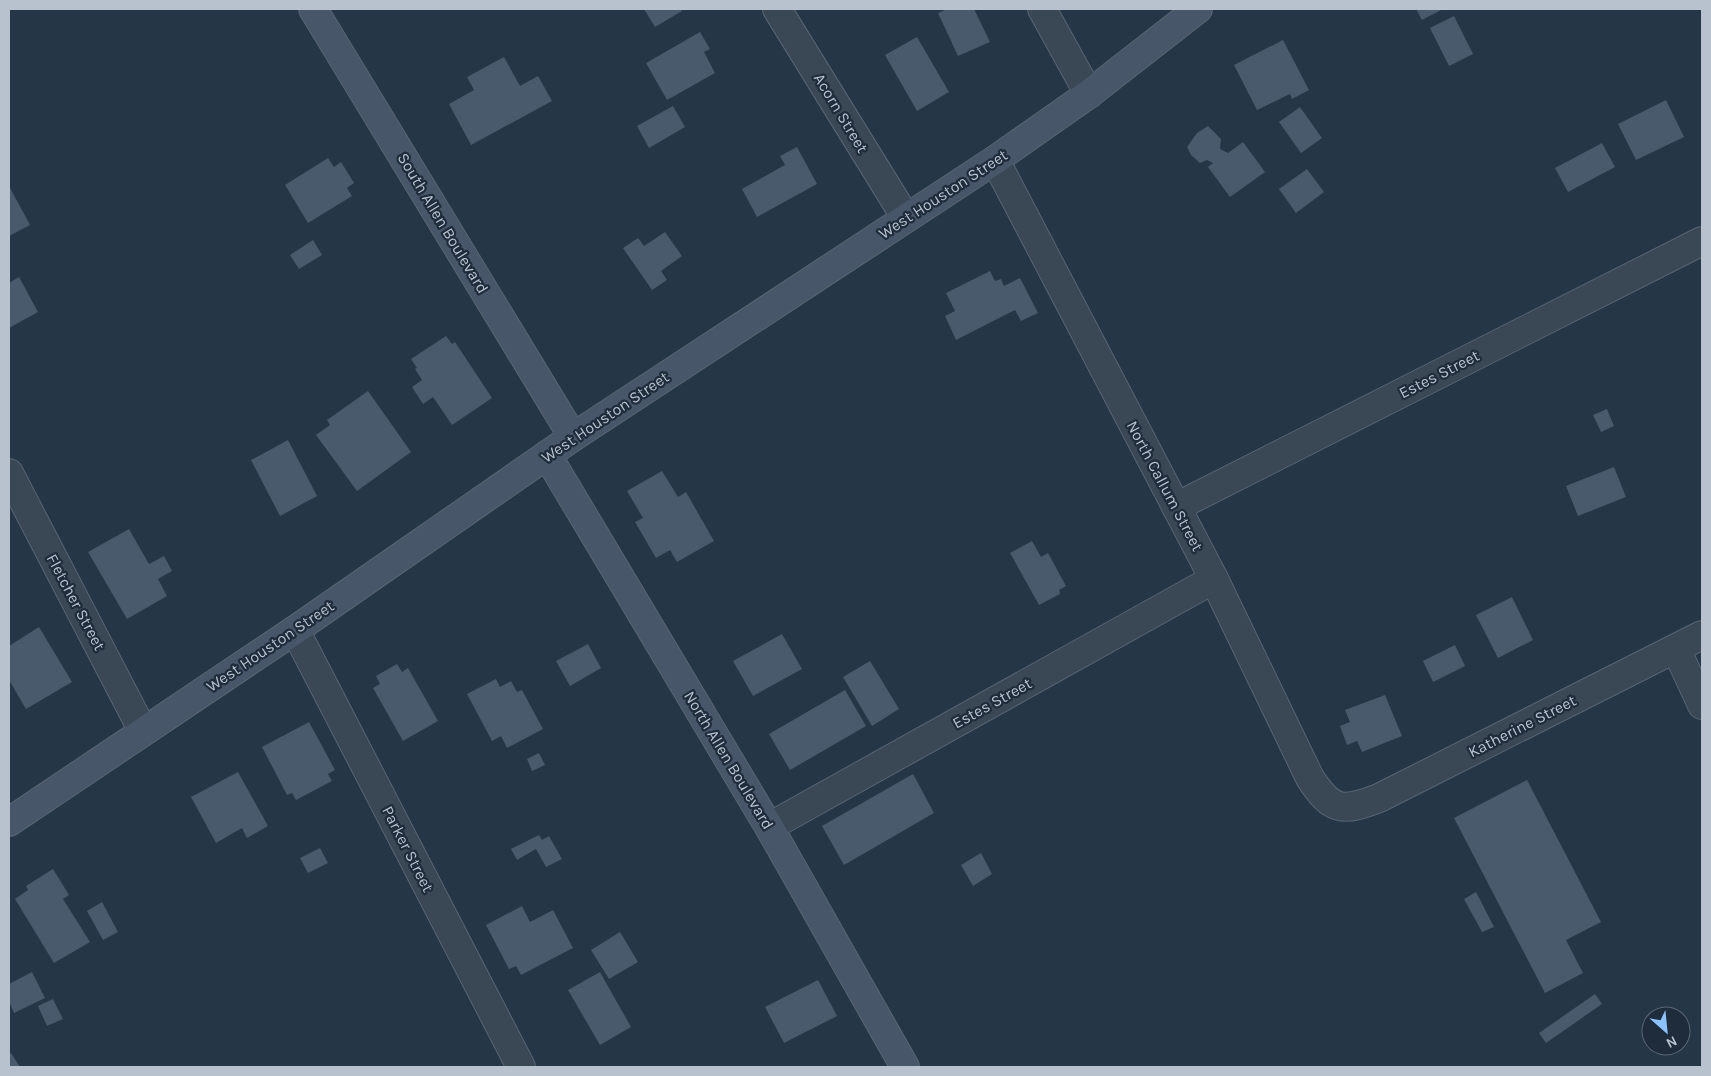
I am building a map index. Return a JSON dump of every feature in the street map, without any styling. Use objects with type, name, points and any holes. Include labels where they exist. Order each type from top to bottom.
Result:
[{"type":"main road","name":"South Allen Boulevard","points":[[313,9],[573,437]]},
{"type":"main road","name":"West Houston Street","points":[[9,822],[295,630],[573,437],[995,160],[1089,94],[1198,9]]},
{"type":"main road","name":"North Allen Boulevard","points":[[547,455],[769,827],[905,1067]]},
{"type":"street","name":"Acorn Street","points":[[777,9],[906,218]]},
{"type":"street","points":[[1042,9],[1089,94]]},
{"type":"street","name":"North Callum Street","points":[[995,160],[1214,579],[1310,778],[1321,796],[1340,806]]},
{"type":"street","name":"Estes Street","points":[[1176,507],[1702,241]]},
{"type":"street","name":"Fletcher Street","points":[[9,473],[143,731]]},
{"type":"street","name":"Estes Street","points":[[769,827],[1214,579]]},
{"type":"street","name":"Parker Street","points":[[295,630],[521,1067]]},
{"type":"street","name":"Katherine Street","points":[[1340,806],[1360,805],[1379,798],[1702,635]]},
{"type":"street","points":[[1676,648],[1702,705]]},
{"type":"building","points":[[644,9],[680,9],[682,11],[655,27]]},
{"type":"building","points":[[947,9],[974,9],[990,42],[958,56],[938,13]]},
{"type":"building","points":[[1416,9],[1443,9],[1422,20]]},
{"type":"building","points":[[1454,16],[1473,54],[1449,66],[1430,28]]},
{"type":"building","points":[[700,32],[710,49],[704,52],[715,73],[667,100],[646,63]]},
{"type":"building","points":[[917,37],[949,92],[917,111],[885,55]]},
{"type":"building","points":[[1283,40],[1309,90],[1292,99],[1290,94],[1257,110],[1234,65]]},
{"type":"building","points":[[504,57],[520,86],[538,76],[552,101],[471,145],[449,104],[474,90],[467,77]]},
{"type":"building","points":[[1666,100],[1684,137],[1636,160],[1618,124]]},
{"type":"building","points":[[673,106],[685,127],[649,148],[637,126]]},
{"type":"building","points":[[1300,107],[1322,138],[1301,153],[1279,122]]},
{"type":"building","points":[[1208,126],[1221,139],[1220,149],[1228,153],[1243,142],[1265,172],[1230,197],[1208,167],[1213,163],[1207,160],[1200,163],[1191,155],[1187,147],[1197,133]]},
{"type":"building","points":[[1602,143],[1615,167],[1568,192],[1555,168]]},
{"type":"building","points":[[797,147],[817,184],[757,217],[742,189],[785,165],[780,156]]},
{"type":"building","points":[[328,158],[334,167],[341,162],[354,183],[347,188],[352,196],[308,223],[285,185]]},
{"type":"building","points":[[1307,169],[1324,192],[1296,213],[1279,189]]},
{"type":"building","points":[[9,186],[30,225],[9,236]]},
{"type":"building","points":[[665,232],[682,256],[661,271],[667,280],[652,290],[623,248],[638,238],[644,246]]},
{"type":"building","points":[[313,240],[322,255],[299,269],[290,255]]},
{"type":"building","points":[[990,271],[995,281],[1001,279],[1004,286],[1020,278],[1038,313],[1021,321],[1015,310],[956,340],[945,316],[955,311],[946,293]]},
{"type":"building","points":[[19,277],[38,312],[9,328],[9,283]]},
{"type":"building","points":[[446,336],[452,344],[455,342],[492,398],[452,425],[433,397],[423,404],[412,387],[422,380],[411,359]]},
{"type":"building","points":[[368,391],[411,452],[357,491],[316,435],[330,425],[327,420]]},
{"type":"building","points":[[1607,409],[1614,426],[1601,432],[1593,415]]},
{"type":"building","points":[[288,440],[317,496],[280,516],[251,460]]},
{"type":"building","points":[[1614,467],[1626,497],[1578,516],[1566,486]]},
{"type":"building","points":[[662,471],[678,497],[686,492],[714,541],[677,562],[670,550],[656,558],[635,522],[643,518],[627,491]]},
{"type":"building","points":[[129,529],[149,564],[164,556],[172,571],[158,579],[167,596],[127,619],[88,552]]},
{"type":"building","points":[[1032,541],[1041,557],[1048,553],[1066,586],[1059,590],[1060,594],[1039,605],[1010,553]]},
{"type":"building","points":[[1512,597],[1533,640],[1498,658],[1476,615]]},
{"type":"building","points":[[39,627],[72,682],[26,709],[9,680],[9,646]]},
{"type":"building","points":[[782,634],[802,669],[753,696],[733,661]]},
{"type":"building","points":[[588,644],[601,668],[570,686],[556,661]]},
{"type":"building","points":[[1455,645],[1465,666],[1433,682],[1423,661]]},
{"type":"building","points":[[870,661],[899,709],[872,726],[843,677]]},
{"type":"building","points":[[397,664],[402,672],[408,668],[438,721],[403,741],[373,688],[380,684],[376,676]]},
{"type":"building","points":[[496,679],[500,687],[511,681],[517,692],[522,690],[543,729],[507,748],[501,736],[492,741],[467,694]]},
{"type":"building","points":[[845,690],[866,726],[790,770],[769,734]]},
{"type":"building","points":[[1385,695],[1402,736],[1362,752],[1357,741],[1347,745],[1340,726],[1350,722],[1345,710]]},
{"type":"building","points":[[309,722],[335,770],[328,774],[332,781],[296,800],[292,793],[287,795],[262,747]]},
{"type":"building","points":[[539,753],[545,765],[532,771],[527,759]]},
{"type":"building","points":[[238,772],[268,826],[247,838],[242,828],[216,843],[191,797]]},
{"type":"building","points":[[913,774],[934,813],[844,865],[822,826]]},
{"type":"building","points":[[1527,780],[1601,922],[1566,940],[1583,973],[1545,993],[1454,818]]},
{"type":"building","points":[[539,835],[542,840],[549,836],[562,859],[546,867],[536,849],[517,860],[511,849]]},
{"type":"building","points":[[320,848],[328,863],[308,873],[300,858]]},
{"type":"building","points":[[981,853],[992,874],[973,886],[961,865]]},
{"type":"building","points":[[53,869],[69,895],[63,899],[90,942],[54,963],[15,899],[28,890],[26,886]]},
{"type":"building","points":[[1476,892],[1494,927],[1482,932],[1464,899]]},
{"type":"building","points":[[102,902],[118,932],[103,940],[87,911]]},
{"type":"building","points":[[522,906],[530,922],[553,910],[573,948],[521,975],[516,966],[509,969],[486,925]]},
{"type":"building","points":[[620,932],[638,962],[609,979],[591,950]]},
{"type":"building","points":[[32,972],[45,998],[14,1013],[9,1001],[9,984]]},
{"type":"building","points":[[600,972],[631,1027],[600,1045],[568,990]]},
{"type":"building","points":[[818,980],[837,1016],[784,1043],[765,1007]]},
{"type":"building","points":[[1595,994],[1602,1004],[1546,1043],[1539,1033]]},
{"type":"building","points":[[53,999],[63,1019],[47,1026],[38,1006]]},
{"type":"building","points":[[11,1053],[20,1067],[9,1067],[9,1054]]}]
